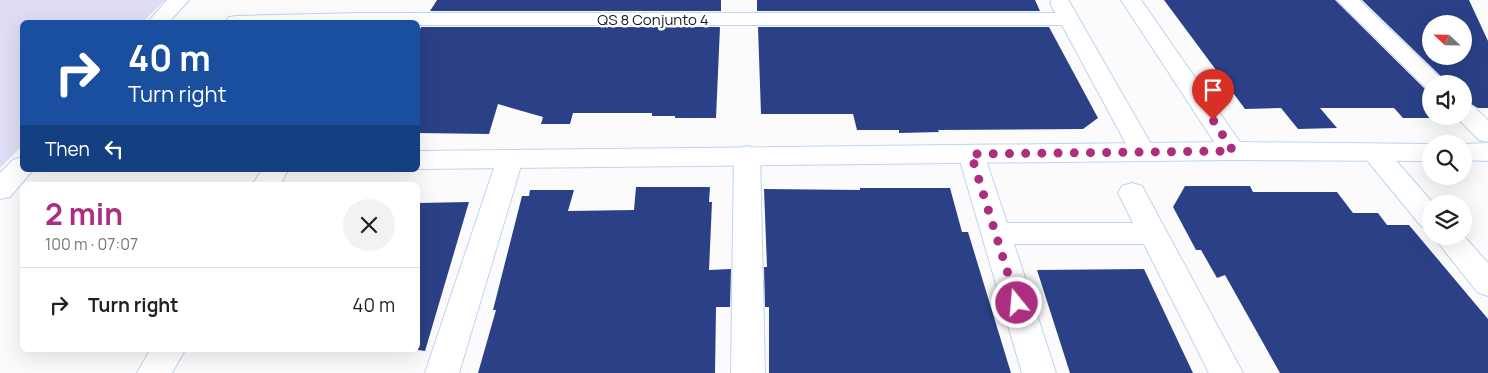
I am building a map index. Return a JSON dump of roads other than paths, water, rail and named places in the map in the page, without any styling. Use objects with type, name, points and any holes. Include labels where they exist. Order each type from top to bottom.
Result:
[{"type":"street","points":[[160,20],[179,0]]},
{"type":"street","points":[[360,19],[372,0]]},
{"type":"street","points":[[1132,0],[1233,151]]},
{"type":"street","points":[[1347,0],[1426,75]]},
{"type":"street","points":[[1063,9],[1142,151]]},
{"type":"street","name":"QS 8 Conjunto 4","points":[[319,20],[1063,9]]},
{"type":"street","points":[[1472,119],[1488,134]]},
{"type":"street","points":[[420,160],[1142,151],[1422,152]]},
{"type":"street","points":[[1472,152],[1488,152]]},
{"type":"street","points":[[1375,153],[1422,208]]},
{"type":"street","points":[[971,154],[1039,373]]},
{"type":"street","points":[[747,155],[748,373]]},
{"type":"street","points":[[442,373],[510,158]]},
{"type":"street","points":[[0,190],[20,168]]},
{"type":"street","points":[[1132,193],[1226,373]]},
{"type":"street","points":[[996,234],[1153,233]]},
{"type":"street","points":[[1455,245],[1488,284]]},
{"type":"street","points":[[154,373],[167,352]]}]
